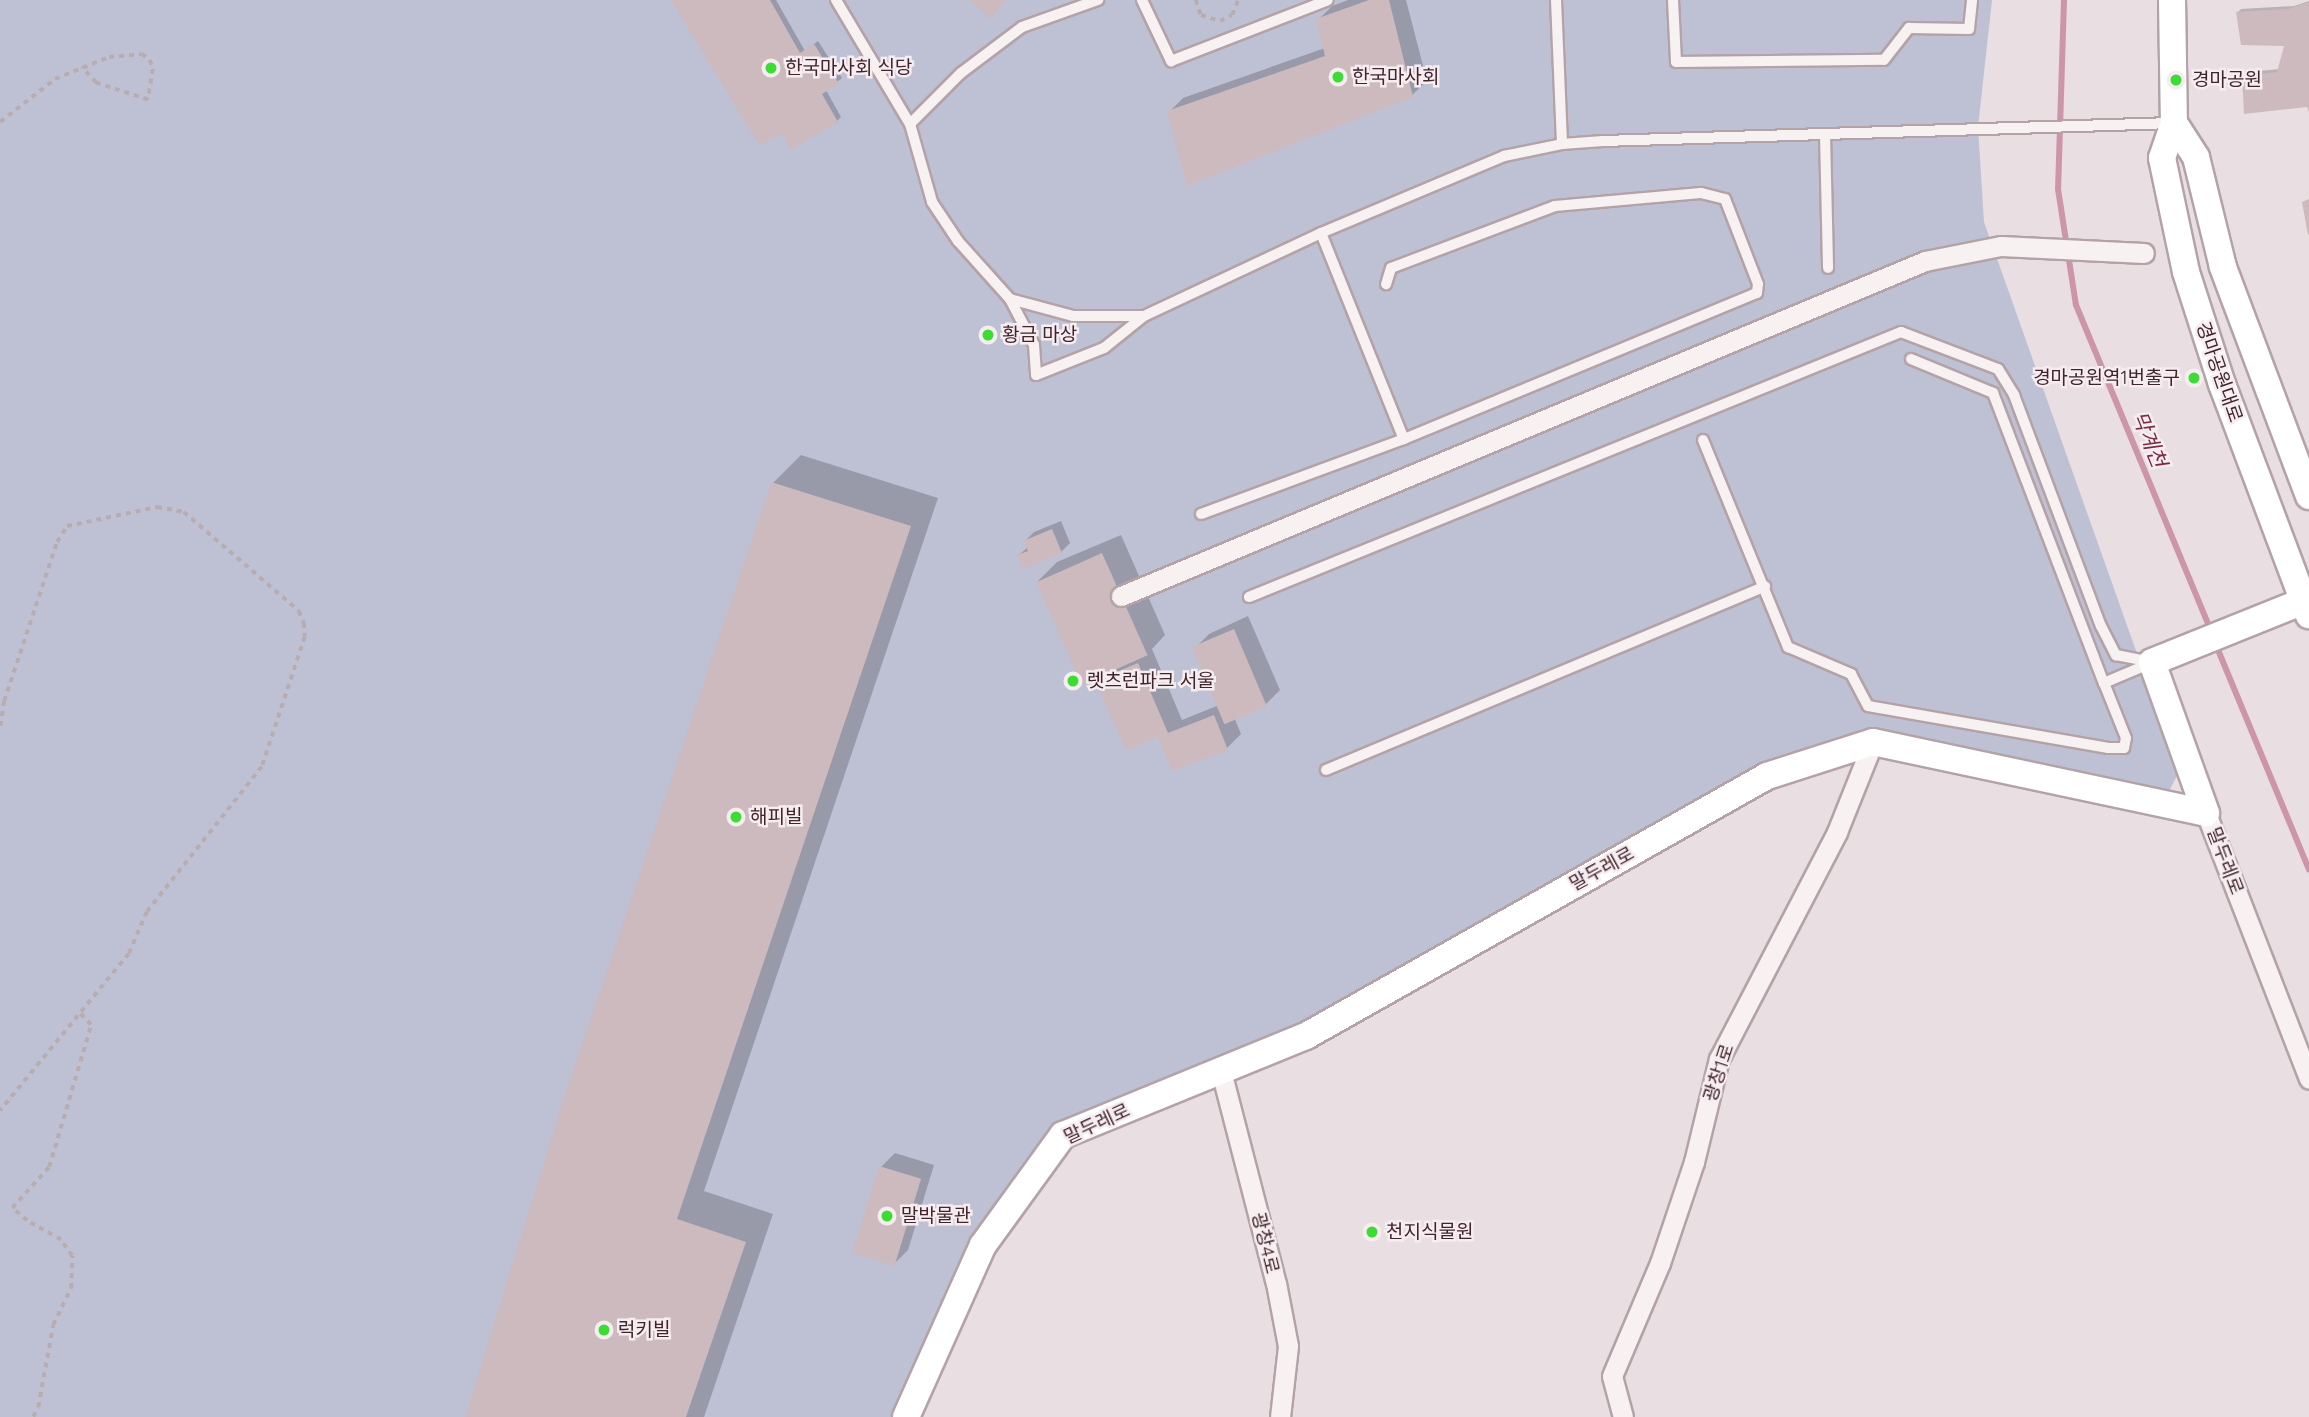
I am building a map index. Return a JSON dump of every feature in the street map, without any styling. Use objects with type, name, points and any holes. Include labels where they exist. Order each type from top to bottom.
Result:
[{"type":"street","name":"경마공원대로","points":[[2172,0],[2174,123],[2162,158],[2186,272],[2222,384],[2306,608]]},
{"type":"street","name":"경마공원대로","points":[[2174,123],[2196,157],[2222,267],[2309,496]]},
{"type":"street","points":[[1121,596],[1925,261],[2001,246],[2144,253]]},
{"type":"street","points":[[2206,813],[2160,659],[2249,622],[2306,608]]},
{"type":"street","name":"말두레로","points":[[906,1417],[983,1245],[1063,1136],[1306,1036],[1766,776],[1872,742],[2206,813],[2309,1079]]},
{"type":"street","name":"광창1로","points":[[1623,1417],[1612,1376],[1660,1263],[1694,1162],[1719,1059],[1837,832],[1872,742]]},
{"type":"street","name":"광창4로","points":[[1221,1071],[1276,1283],[1288,1346],[1280,1417]]},
{"type":"lane","points":[[850,0],[839,5],[910,124],[932,202],[958,241],[1010,299],[1034,345],[1036,375],[1104,348],[1144,316],[1321,233],[1504,156],[1562,144],[2091,123],[2174,123]]},
{"type":"lane","points":[[910,124],[961,73],[1022,27],[1098,0]]},
{"type":"lane","points":[[1142,0],[1171,61],[1328,0]]},
{"type":"lane","points":[[1556,0],[1562,144]]},
{"type":"lane","points":[[1673,0],[1676,62],[1884,60],[1909,28],[1969,29],[1972,0]]},
{"type":"lane","points":[[1825,134],[1828,268]]},
{"type":"lane","points":[[1201,514],[1404,439],[1757,293],[1758,284],[1725,200],[1700,193],[1555,206],[1391,268],[1386,284]]},
{"type":"lane","points":[[1321,233],[1404,439]]},
{"type":"lane","points":[[1010,299],[1073,316],[1144,316]]},
{"type":"lane","points":[[1248,597],[1901,332],[1998,369],[2014,395],[2101,626],[2116,655],[2160,659]]},
{"type":"lane","points":[[1703,440],[1788,647],[1851,674],[1868,706],[2108,748],[2124,748],[2126,738],[1993,393],[1911,359]]},
{"type":"lane","points":[[1326,769],[1765,586]]},
{"type":"lane","points":[[2104,683],[2160,659]]},
{"type":"path","points":[[1196,0],[1201,15],[1220,21],[1232,15],[1238,0]]},
{"type":"path","points":[[0,122],[55,79],[82,68],[109,57],[142,54],[150,60],[153,69],[148,100],[96,83],[82,68]]},
{"type":"path","points":[[0,726],[4,701],[57,542],[67,526],[156,507],[184,512],[299,611],[304,623],[305,637],[262,767],[147,912],[129,954],[0,1111]]},
{"type":"path","points":[[33,1417],[38,1407],[53,1325],[71,1288],[72,1256],[61,1240],[27,1221],[12,1208],[48,1167],[91,1025],[80,1014]]},
{"type":"shaded area","name":"렛츠런파크 서울","points":[[0,0],[1992,0],[1978,127],[1984,222],[2179,772],[2169,791],[1870,734],[1299,1026],[1064,1122],[899,1417],[0,1417]]},
{"type":"building","name":"한국마사회 식당","points":[[671,0],[770,0],[800,53],[814,44],[839,84],[822,94],[838,122],[791,150],[783,134],[759,145]]},
{"type":"building","points":[[969,0],[1006,0],[991,19]]},
{"type":"building","name":"한국마사회","points":[[1369,0],[1389,0],[1413,97],[1187,186],[1167,111],[1325,56],[1316,19]]},
{"type":"building","points":[[2309,2],[2309,112],[2307,107],[2244,114],[2242,76],[2277,72],[2284,46],[2241,45],[2236,12],[2288,9]]},
{"type":"building","points":[[2309,199],[2309,234],[2308,235],[2302,202]]},
{"type":"building","name":"해피빌","points":[[771,482],[911,526],[677,1219],[746,1242],[686,1417],[465,1417],[561,1107]]},
{"type":"building","points":[[1052,529],[1062,553],[1023,569],[1017,555],[1028,551],[1023,541]]},
{"type":"building","points":[[1102,553],[1148,655],[1082,685],[1036,582]]},
{"type":"building","points":[[1234,629],[1267,706],[1224,724],[1192,647]]},
{"type":"building","points":[[1138,663],[1168,733],[1214,715],[1228,750],[1172,771],[1158,737],[1126,750],[1095,681]]},
{"type":"building","name":"말박물관","points":[[879,1166],[921,1179],[894,1266],[852,1253]]},
{"type":"waterway","name":"막계천","points":[[2064,0],[2058,189],[2076,305],[2211,631]]},
{"type":"waterway","name":"막계천","points":[[2216,645],[2309,869]]},
{"type":"place","name":"한국마사회 식당","points":[[771,68]]},
{"type":"place","name":"한국마사회","points":[[1338,77]]},
{"type":"place","name":"경마공원","points":[[2176,80]]},
{"type":"place","name":"황금 마상","points":[[988,335]]},
{"type":"place","name":"경마공원역1번출구","points":[[2194,378]]},
{"type":"place","name":"렛츠런파크 서울","points":[[1073,681]]},
{"type":"place","name":"해피빌","points":[[736,817]]},
{"type":"place","name":"말박물관","points":[[887,1216]]},
{"type":"place","name":"천지식물원","points":[[1372,1232]]},
{"type":"place","name":"럭키빌","points":[[604,1330]]}]
